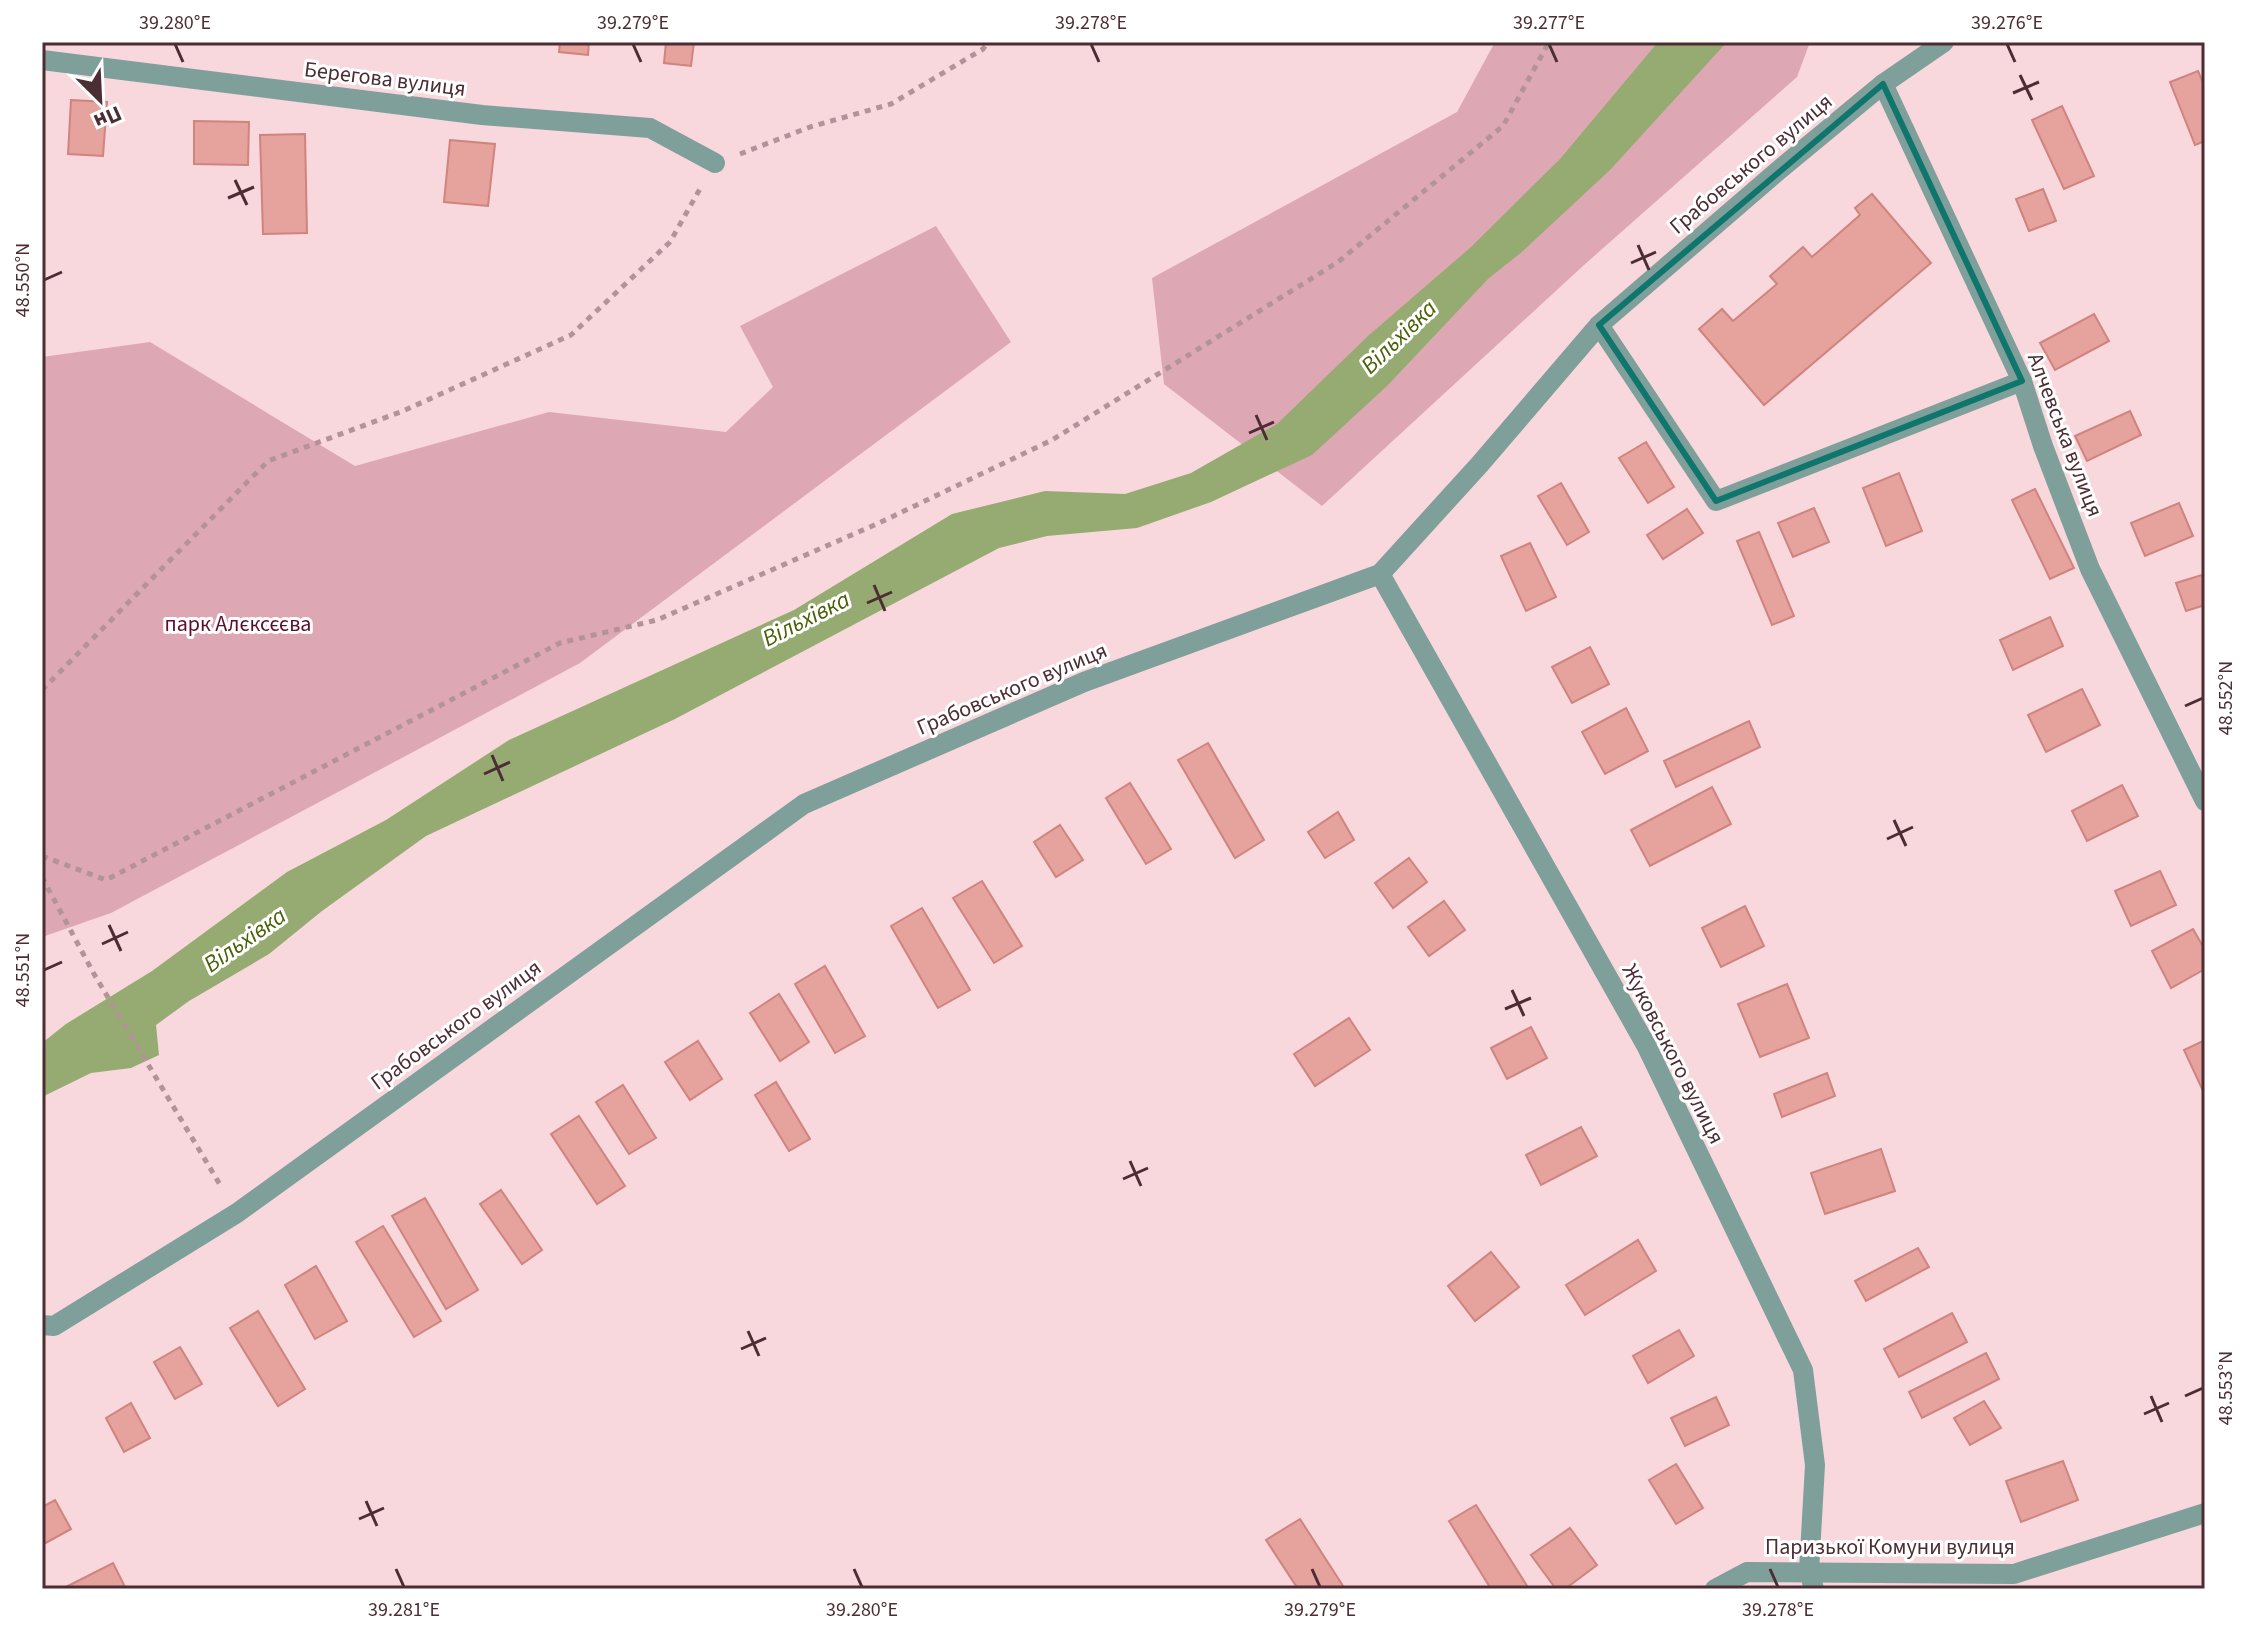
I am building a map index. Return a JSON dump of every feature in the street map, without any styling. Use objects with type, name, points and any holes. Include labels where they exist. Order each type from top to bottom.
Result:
[{"type":"street","name":"Грабовського вулиця","points":[[42,1325],[54,1326],[237,1213],[804,804],[1084,682],[1380,574],[1480,464],[1599,325],[1883,84],[1944,42]]},
{"type":"street","name":"Берегова вулиця","points":[[42,60],[482,115],[650,128],[715,163]]},
{"type":"street","name":"Алчевська вулиця","points":[[1883,84],[2022,381],[2090,569],[2205,801]]},
{"type":"street","points":[[1599,325],[1716,501],[2022,381]]},
{"type":"street","name":"Жуковського вулиця","points":[[1380,574],[1646,1045],[1803,1370],[1815,1465],[1811,1580]]},
{"type":"street","name":"Паризької Комуни вулиця","points":[[1715,1589],[1747,1572],[1811,1580],[2014,1574],[2205,1513]]},
{"type":"path","points":[[42,690],[268,461],[403,411],[571,335],[670,242],[715,163],[810,127],[891,104],[983,49],[988,42]]},
{"type":"path","points":[[42,856],[106,880],[560,643],[657,620],[879,523],[1052,440],[1338,262],[1503,126],[1549,42]]},
{"type":"path","points":[[42,877],[94,974],[237,1213]]},
{"type":"highlighted area","points":[[1883,84],[2022,381],[1716,501],[1599,325]]},
{"type":"green space","points":[[1495,42],[1810,42],[1797,77],[1584,265],[1322,506],[1164,384],[1152,278],[1457,112]]},
{"type":"green space","name":"парк Алєксєєва","points":[[936,226],[1011,342],[580,663],[111,913],[42,937],[42,357],[150,342],[355,466],[549,412],[726,432],[773,387],[740,326]]},
{"type":"water","name":"Вільхівка","points":[[1658,42],[1727,42],[1610,170],[1523,251],[1488,279],[1387,386],[1312,455],[1211,502],[1137,528],[1047,536],[999,548],[675,719],[426,836],[322,911],[269,954],[189,1001],[156,1025],[159,1055],[131,1068],[91,1073],[42,1097],[42,1043],[66,1024],[152,971],[287,872],[386,820],[509,740],[794,610],[952,514],[1045,491],[1125,494],[1191,473],[1277,424],[1368,336],[1471,247],[1560,159]]},
{"type":"building","points":[[560,42],[589,42],[588,55],[559,52]]},
{"type":"building","points":[[666,42],[694,42],[691,66],[664,63]]},
{"type":"building","points":[[2198,71],[2205,87],[2205,141],[2195,145],[2170,82]]},
{"type":"building","points":[[71,100],[107,102],[103,156],[68,154]]},
{"type":"building","points":[[2062,106],[2094,176],[2064,189],[2032,120]]},
{"type":"building","points":[[194,121],[249,122],[248,165],[194,164]]},
{"type":"building","points":[[305,134],[307,233],[263,234],[260,135]]},
{"type":"building","points":[[450,140],[495,144],[488,206],[444,202]]},
{"type":"building","points":[[2043,189],[2056,221],[2029,231],[2016,199]]},
{"type":"building","points":[[1872,194],[1931,263],[1764,405],[1699,329],[1722,309],[1733,321],[1777,284],[1770,276],[1803,247],[1812,257],[1860,215],[1855,208]]},
{"type":"building","points":[[2094,314],[2109,341],[2055,370],[2040,343]]},
{"type":"building","points":[[2130,411],[2141,435],[2087,461],[2075,436]]},
{"type":"building","points":[[1646,442],[1674,487],[1648,503],[1619,458]]},
{"type":"building","points":[[1899,473],[1922,531],[1886,546],[1863,488]]},
{"type":"building","points":[[1561,483],[1589,532],[1567,545],[1538,496]]},
{"type":"building","points":[[2035,489],[2074,568],[2050,579],[2012,500]]},
{"type":"building","points":[[2179,503],[2193,536],[2145,556],[2131,523]]},
{"type":"building","points":[[1814,508],[1829,542],[1793,557],[1778,523]]},
{"type":"building","points":[[1687,509],[1703,533],[1663,559],[1647,535]]},
{"type":"building","points":[[1759,532],[1794,616],[1772,625],[1737,541]]},
{"type":"building","points":[[1530,543],[1556,597],[1526,611],[1501,556]]},
{"type":"building","points":[[2205,574],[2205,605],[2186,611],[2176,583]]},
{"type":"building","points":[[2050,617],[2063,646],[2013,670],[2000,640]]},
{"type":"building","points":[[1590,647],[1609,684],[1572,703],[1552,667]]},
{"type":"building","points":[[2082,689],[2100,725],[2046,752],[2028,715]]},
{"type":"building","points":[[1626,708],[1648,751],[1605,774],[1582,732]]},
{"type":"building","points":[[1749,721],[1760,747],[1676,787],[1664,761]]},
{"type":"building","points":[[1208,743],[1264,840],[1235,858],[1178,760]]},
{"type":"building","points":[[1130,783],[1171,849],[1146,864],[1106,798]]},
{"type":"building","points":[[2122,785],[2138,816],[2087,841],[2072,811]]},
{"type":"building","points":[[1712,787],[1731,824],[1650,866],[1631,830]]},
{"type":"building","points":[[1338,812],[1354,840],[1325,858],[1308,832]]},
{"type":"building","points":[[1060,825],[1083,860],[1056,877],[1034,842]]},
{"type":"building","points":[[1409,858],[1427,882],[1393,908],[1375,883]]},
{"type":"building","points":[[2160,871],[2176,905],[2131,926],[2115,891]]},
{"type":"building","points":[[982,881],[1022,946],[994,963],[953,898]]},
{"type":"building","points":[[1444,901],[1465,930],[1429,956],[1408,927]]},
{"type":"building","points":[[1745,906],[1764,946],[1721,967],[1702,928]]},
{"type":"building","points":[[922,908],[970,990],[938,1008],[891,926]]},
{"type":"building","points":[[2193,929],[2205,950],[2205,969],[2171,988],[2152,951]]},
{"type":"building","points":[[825,966],[865,1036],[835,1053],[795,984]]},
{"type":"building","points":[[1787,984],[1809,1038],[1760,1057],[1738,1004]]},
{"type":"building","points":[[779,994],[809,1042],[780,1061],[750,1013]]},
{"type":"building","points":[[1349,1018],[1370,1050],[1315,1086],[1294,1054]]},
{"type":"building","points":[[1531,1027],[1547,1058],[1507,1079],[1491,1048]]},
{"type":"building","points":[[2205,1040],[2205,1093],[2204,1093],[2184,1050]]},
{"type":"building","points":[[698,1041],[722,1079],[690,1100],[665,1062]]},
{"type":"building","points":[[1827,1073],[1835,1096],[1782,1117],[1774,1094]]},
{"type":"building","points":[[776,1082],[810,1139],[789,1151],[755,1095]]},
{"type":"building","points":[[623,1085],[656,1138],[629,1154],[596,1102]]},
{"type":"building","points":[[579,1116],[625,1186],[597,1204],[551,1134]]},
{"type":"building","points":[[1581,1127],[1597,1156],[1541,1185],[1526,1155]]},
{"type":"building","points":[[1881,1149],[1895,1191],[1825,1214],[1811,1173]]},
{"type":"building","points":[[501,1190],[542,1250],[522,1264],[480,1204]]},
{"type":"building","points":[[425,1198],[478,1290],[446,1309],[392,1216]]},
{"type":"building","points":[[383,1226],[441,1321],[414,1337],[356,1242]]},
{"type":"building","points":[[1638,1240],[1656,1271],[1585,1315],[1566,1285]]},
{"type":"building","points":[[1918,1248],[1929,1267],[1866,1301],[1855,1281]]},
{"type":"building","points":[[1491,1252],[1519,1287],[1475,1321],[1448,1286]]},
{"type":"building","points":[[316,1266],[347,1321],[315,1339],[285,1285]]},
{"type":"building","points":[[258,1311],[305,1389],[278,1406],[230,1328]]},
{"type":"building","points":[[1952,1313],[1967,1342],[1899,1377],[1884,1349]]},
{"type":"building","points":[[1679,1330],[1694,1356],[1648,1383],[1633,1356]]},
{"type":"building","points":[[180,1347],[202,1384],[175,1399],[154,1362]]},
{"type":"building","points":[[1986,1353],[1999,1379],[1922,1418],[1909,1392]]},
{"type":"building","points":[[1716,1397],[1729,1425],[1685,1446],[1671,1418]]},
{"type":"building","points":[[1984,1401],[2001,1428],[1970,1445],[1954,1418]]},
{"type":"building","points":[[131,1403],[150,1438],[124,1452],[106,1418]]},
{"type":"building","points":[[2063,1461],[2078,1500],[2021,1522],[2006,1481]]},
{"type":"building","points":[[1676,1464],[1703,1508],[1676,1524],[1649,1480]]},
{"type":"building","points":[[55,1500],[71,1529],[42,1545],[42,1507]]},
{"type":"building","points":[[1476,1505],[1529,1589],[1491,1589],[1449,1521]]},
{"type":"building","points":[[1300,1519],[1345,1589],[1298,1589],[1266,1540]]},
{"type":"building","points":[[1570,1528],[1597,1565],[1565,1589],[1556,1589],[1531,1555]]},
{"type":"building","points":[[113,1563],[126,1589],[62,1589]]}]
